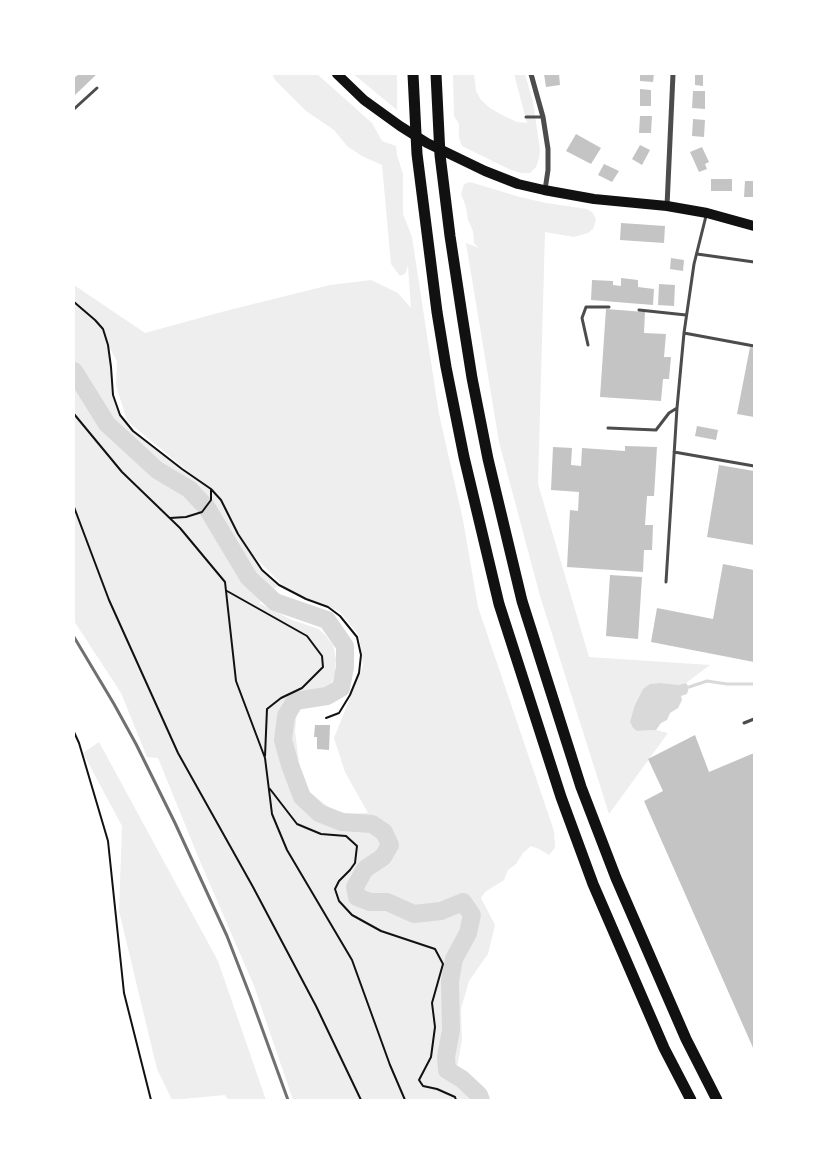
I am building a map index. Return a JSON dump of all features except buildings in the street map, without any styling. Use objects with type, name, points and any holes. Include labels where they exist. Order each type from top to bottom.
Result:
[{"type":"highway","points":[[337,74],[364,100],[400,126],[427,143],[485,172],[518,184],[544,190],[594,199],[667,206],[707,213],[754,226]]},
{"type":"highway","points":[[412,74],[417,154],[442,340],[464,457],[499,604],[561,797],[593,884],[664,1048],[691,1100]]},
{"type":"highway","points":[[436,74],[440,155],[472,378],[488,459],[522,601],[581,787],[616,878],[686,1039],[717,1100]]},
{"type":"street","points":[[531,74],[543,118],[548,149],[548,170],[544,190]]},
{"type":"street","points":[[667,206],[673,74]]},
{"type":"lane","points":[[74,109],[96,88]]},
{"type":"lane","points":[[526,117],[543,118]]},
{"type":"lane","points":[[666,582],[677,408],[686,315],[697,254],[707,213]]},
{"type":"lane","points":[[697,254],[754,262]]},
{"type":"lane","points":[[588,345],[582,318],[586,307],[609,307]]},
{"type":"lane","points":[[639,310],[686,315]]},
{"type":"lane","points":[[684,333],[754,346]]},
{"type":"lane","points":[[608,428],[656,430],[669,413],[677,408]]},
{"type":"lane","points":[[674,452],[754,466]]},
{"type":"lane","points":[[744,724],[754,719]]},
{"type":"path","points":[[74,302],[103,329],[109,352],[113,395],[120,415],[133,431],[211,489],[221,500],[238,534],[262,570],[278,585],[306,599],[328,607],[340,616],[357,637],[361,655],[360,664],[350,695],[338,713],[326,718]]},
{"type":"path","points":[[74,414],[122,472],[180,528],[225,582],[236,681],[265,758]]},
{"type":"path","points":[[170,518],[186,517],[202,512],[211,500],[211,489]]},
{"type":"path","points":[[74,507],[109,600],[178,753],[253,887],[316,1006],[361,1100]]},
{"type":"path","points":[[226,590],[307,636],[322,656],[323,667],[302,688],[280,698],[267,709],[265,758],[272,814],[288,850],[352,960],[390,1065],[405,1100]]},
{"type":"path","points":[[74,732],[108,841],[124,993],[151,1100]]},
{"type":"path","points":[[269,788],[297,824],[321,834],[346,836],[357,846],[355,862],[339,881],[335,890],[339,901],[352,914],[381,931],[435,949],[444,964],[432,1003],[435,1027],[431,1057],[419,1080],[423,1086],[437,1089],[456,1100]]},
{"type":"shaded area","points":[[272,74],[317,74],[372,123],[382,141],[396,146],[403,174],[403,214],[412,237],[439,414],[463,520],[478,607],[554,831],[555,848],[549,855],[531,846],[523,853],[516,864],[508,870],[504,880],[485,892],[481,898],[495,925],[488,954],[469,981],[461,1009],[462,1040],[457,1068],[480,1100],[293,1100],[254,986],[158,758],[147,757],[121,693],[74,621],[74,285],[145,333],[330,285],[371,280],[398,293],[411,308],[408,266],[405,274],[400,276],[391,264],[382,165],[362,156],[347,146],[334,130],[306,111],[275,80]],"holes":[[[109,347],[117,361],[116,385],[127,421],[190,473],[182,469],[133,431],[120,415],[113,395]],[[253,555],[288,591],[339,611],[359,635],[363,666],[334,738],[345,772],[368,813],[337,814],[302,786],[295,731],[299,693],[318,691],[330,687],[335,674],[336,659],[333,645],[319,629],[292,620],[259,603],[279,585],[262,570]],[[366,897],[374,900],[399,900],[410,907],[437,907],[460,898],[455,915],[413,923],[370,905]]]},
{"type":"shaded area","points":[[353,74],[397,74],[397,110],[357,77]]},
{"type":"shaded area","points":[[453,74],[474,74],[476,91],[481,100],[502,115],[517,122],[527,123],[514,74],[525,74],[533,102],[540,150],[536,167],[530,173],[521,173],[509,169],[462,146],[459,138],[459,124],[454,116]]},
{"type":"shaded area","points":[[470,182],[546,203],[587,209],[593,213],[596,220],[593,229],[588,233],[574,237],[545,232],[538,484],[589,657],[710,665],[686,683],[670,685],[639,698],[634,707],[630,722],[633,728],[637,731],[656,730],[668,733],[609,814],[540,596],[499,442],[466,243],[479,248],[474,243],[473,231],[461,194],[464,184]]},
{"type":"shaded area","points":[[686,683],[689,687],[687,694],[681,696],[682,700],[678,708],[670,713],[667,720],[661,723],[656,730],[637,731],[630,722],[634,707],[643,689],[650,684],[678,685]]},
{"type":"shaded area","points":[[99,742],[218,961],[266,1100],[228,1100],[225,1095],[172,1100],[157,1069],[119,911],[122,826],[83,753]]},
{"type":"waterway","points":[[74,371],[107,424],[157,470],[189,489],[207,508],[249,578],[275,602],[327,620],[345,646],[345,667],[341,688],[327,696],[295,701],[286,716],[283,740],[290,765],[302,797],[319,813],[342,822],[372,824],[384,832],[390,845],[383,857],[365,869],[355,887],[357,897],[370,902],[387,902],[414,914],[441,911],[463,902],[472,915],[468,933],[454,959],[450,981],[451,1030],[446,1057],[447,1070],[462,1079],[479,1095],[481,1100]]},
{"type":"waterway","points":[[689,687],[707,681],[727,684],[754,684]]},
{"type":"railway","points":[[74,637],[136,744],[175,823],[227,936],[288,1100]]}]
